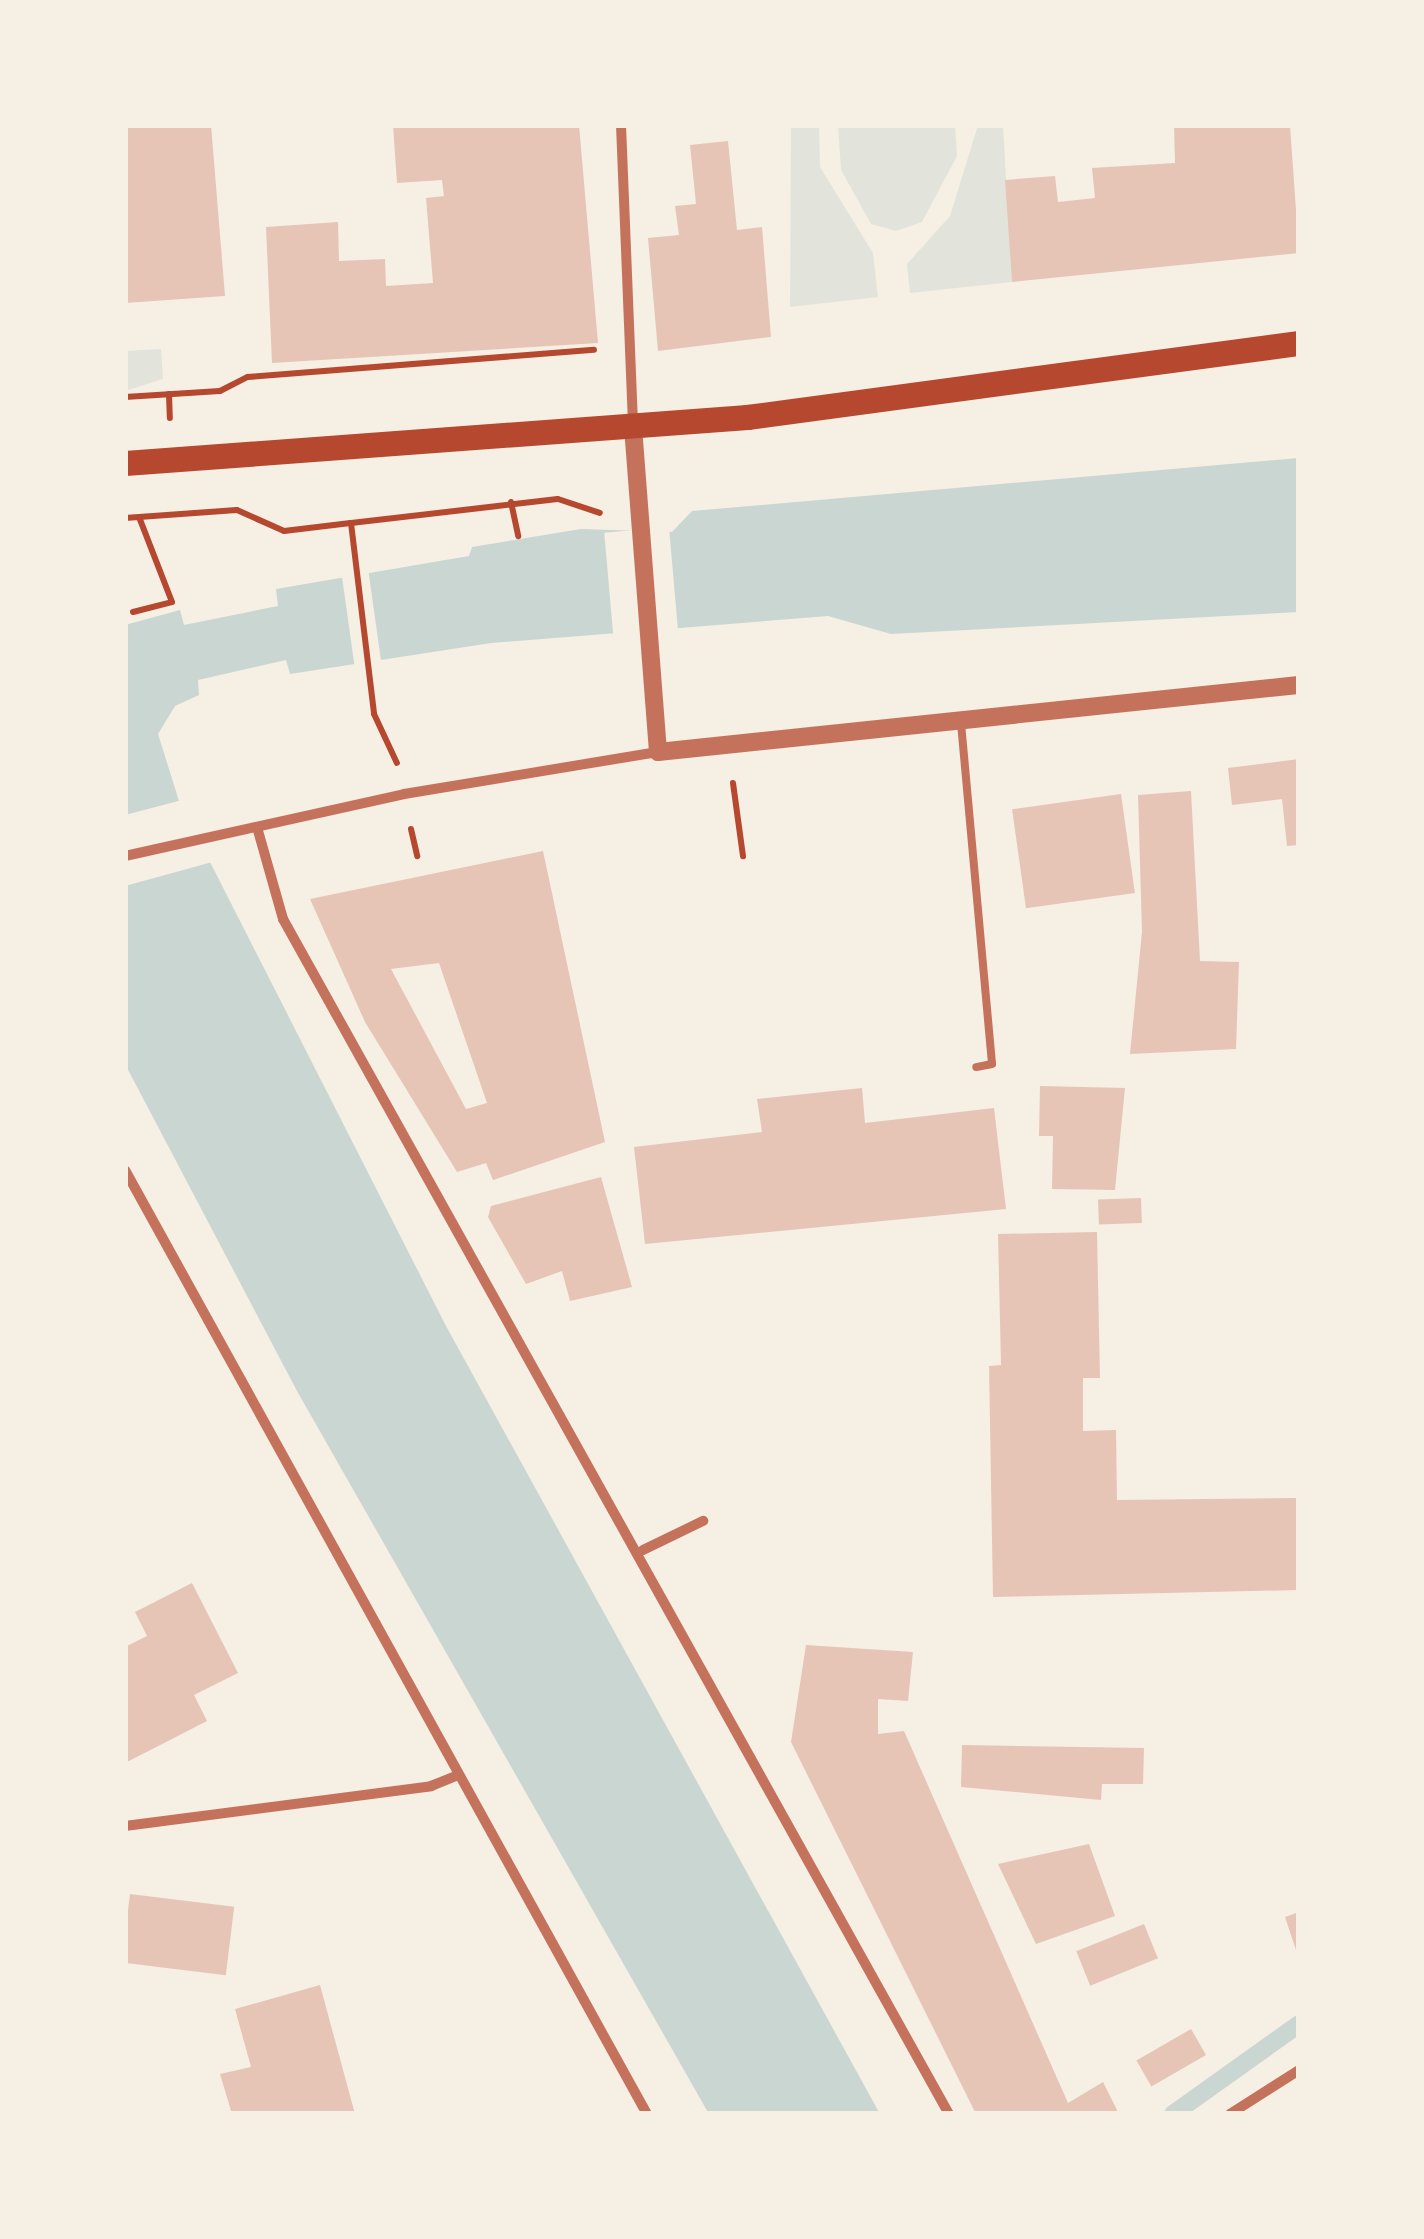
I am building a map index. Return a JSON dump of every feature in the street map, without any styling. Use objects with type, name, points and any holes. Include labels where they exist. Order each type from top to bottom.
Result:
[{"type":"main road","points":[[125,463],[633,427],[1299,343]]},
{"type":"street","points":[[621,125],[638,521],[658,752]]},
{"type":"street","points":[[125,856],[203,836],[727,742],[961,723],[1299,686]]},
{"type":"street","points":[[257,827],[283,919],[643,1550],[948,2114]]},
{"type":"street","points":[[125,1170],[646,2114]]},
{"type":"street","points":[[643,1550],[702,1521]]},
{"type":"street","points":[[125,1826],[431,1786],[458,1774]]},
{"type":"street","points":[[1230,2114],[1299,2070]]},
{"type":"lane","points":[[961,723],[992,1064],[976,1066]]},
{"type":"path","points":[[125,397],[220,390],[248,377],[602,349]]},
{"type":"path","points":[[125,518],[237,510],[284,531],[558,499],[604,515]]},
{"type":"path","points":[[510,502],[518,536]]},
{"type":"path","points":[[133,612],[172,602],[139,517]]},
{"type":"path","points":[[351,523],[374,714],[393,746]]},
{"type":"path","points":[[727,742],[744,856]]},
{"type":"shaded area","points":[[791,125],[819,125],[820,167],[873,253],[878,297],[790,307]]},
{"type":"shaded area","points":[[838,125],[955,125],[957,156],[922,222],[896,231],[871,224],[841,170]]},
{"type":"shaded area","points":[[978,125],[1003,125],[1012,282],[910,293],[907,264],[950,216]]},
{"type":"shaded area","points":[[161,349],[163,379],[125,391],[125,351]]},
{"type":"shaded area","points":[[1299,458],[1299,612],[891,634],[828,616],[491,643],[290,674],[286,660],[198,680],[199,695],[175,706],[158,734],[179,801],[446,1326],[880,2114],[709,2114],[297,1391],[125,1064],[125,625],[180,610],[184,625],[278,606],[276,589],[469,556],[472,547],[581,529],[672,532],[692,511]]},
{"type":"pier","points":[[669,527],[678,632],[613,637],[604,533]]},
{"type":"pier","points":[[368,568],[381,662],[354,666],[341,572]]},
{"type":"pier","points":[[182,800],[216,861],[125,886],[125,815]]},
{"type":"building","points":[[125,125],[211,125],[225,296],[125,303]]},
{"type":"building","points":[[393,125],[579,125],[598,343],[272,363],[266,227],[338,222],[339,261],[385,259],[386,286],[433,283],[426,198],[444,196],[442,180],[397,183]]},
{"type":"building","points":[[1174,125],[1290,125],[1299,253],[1012,282],[1005,180],[1055,176],[1058,202],[1095,198],[1092,168],[1175,163]]},
{"type":"building","points":[[728,141],[737,230],[762,227],[771,337],[658,351],[648,238],[679,235],[675,206],[696,204],[690,145]]},
{"type":"building","points":[[1299,759],[1299,845],[1287,846],[1282,799],[1232,805],[1228,768]]},
{"type":"building","points":[[1191,791],[1200,961],[1239,962],[1236,1049],[1130,1054],[1142,932],[1138,795]]},
{"type":"building","points":[[1121,794],[1135,893],[1026,908],[1012,809]]},
{"type":"building","points":[[543,851],[605,1142],[493,1180],[486,1163],[457,1172],[365,1022],[310,899]],"holes":[[[439,963],[487,1103],[466,1109],[391,969]]]},
{"type":"building","points":[[1040,1086],[1125,1088],[1115,1190],[1052,1189],[1053,1136],[1039,1136]]},
{"type":"building","points":[[862,1088],[865,1123],[994,1108],[1006,1209],[645,1244],[634,1147],[762,1132],[757,1099]]},
{"type":"building","points":[[601,1177],[632,1287],[570,1301],[562,1271],[526,1284],[488,1217],[491,1206]]},
{"type":"building","points":[[1141,1198],[1142,1223],[1099,1224],[1098,1200]]},
{"type":"building","points":[[1097,1232],[1100,1378],[1083,1378],[1083,1431],[1116,1430],[1117,1500],[1299,1498],[1299,1590],[993,1597],[989,1366],[1001,1365],[998,1234]]},
{"type":"building","points":[[192,1583],[238,1673],[194,1695],[207,1721],[125,1763],[125,1647],[147,1636],[135,1612]]},
{"type":"building","points":[[806,1645],[913,1652],[908,1701],[878,1699],[878,1734],[904,1731],[1068,2103],[1103,2082],[1119,2114],[976,2114],[791,1742]]},
{"type":"building","points":[[962,1745],[1144,1748],[1143,1784],[1102,1784],[1101,1800],[961,1787]]},
{"type":"building","points":[[1089,1844],[1115,1916],[1036,1944],[998,1864]]},
{"type":"building","points":[[130,1894],[234,1907],[226,1975],[125,1963]]},
{"type":"building","points":[[1299,1912],[1299,1956],[1298,1956],[1285,1917]]},
{"type":"building","points":[[1144,1924],[1158,1958],[1090,1986],[1076,1951]]},
{"type":"building","points":[[320,1985],[355,2114],[232,2114],[220,2074],[251,2067],[235,2009]]},
{"type":"building","points":[[1191,2029],[1206,2055],[1151,2086],[1136,2060]]},
{"type":"waterway","points":[[1173,2114],[1299,2024]]}]
